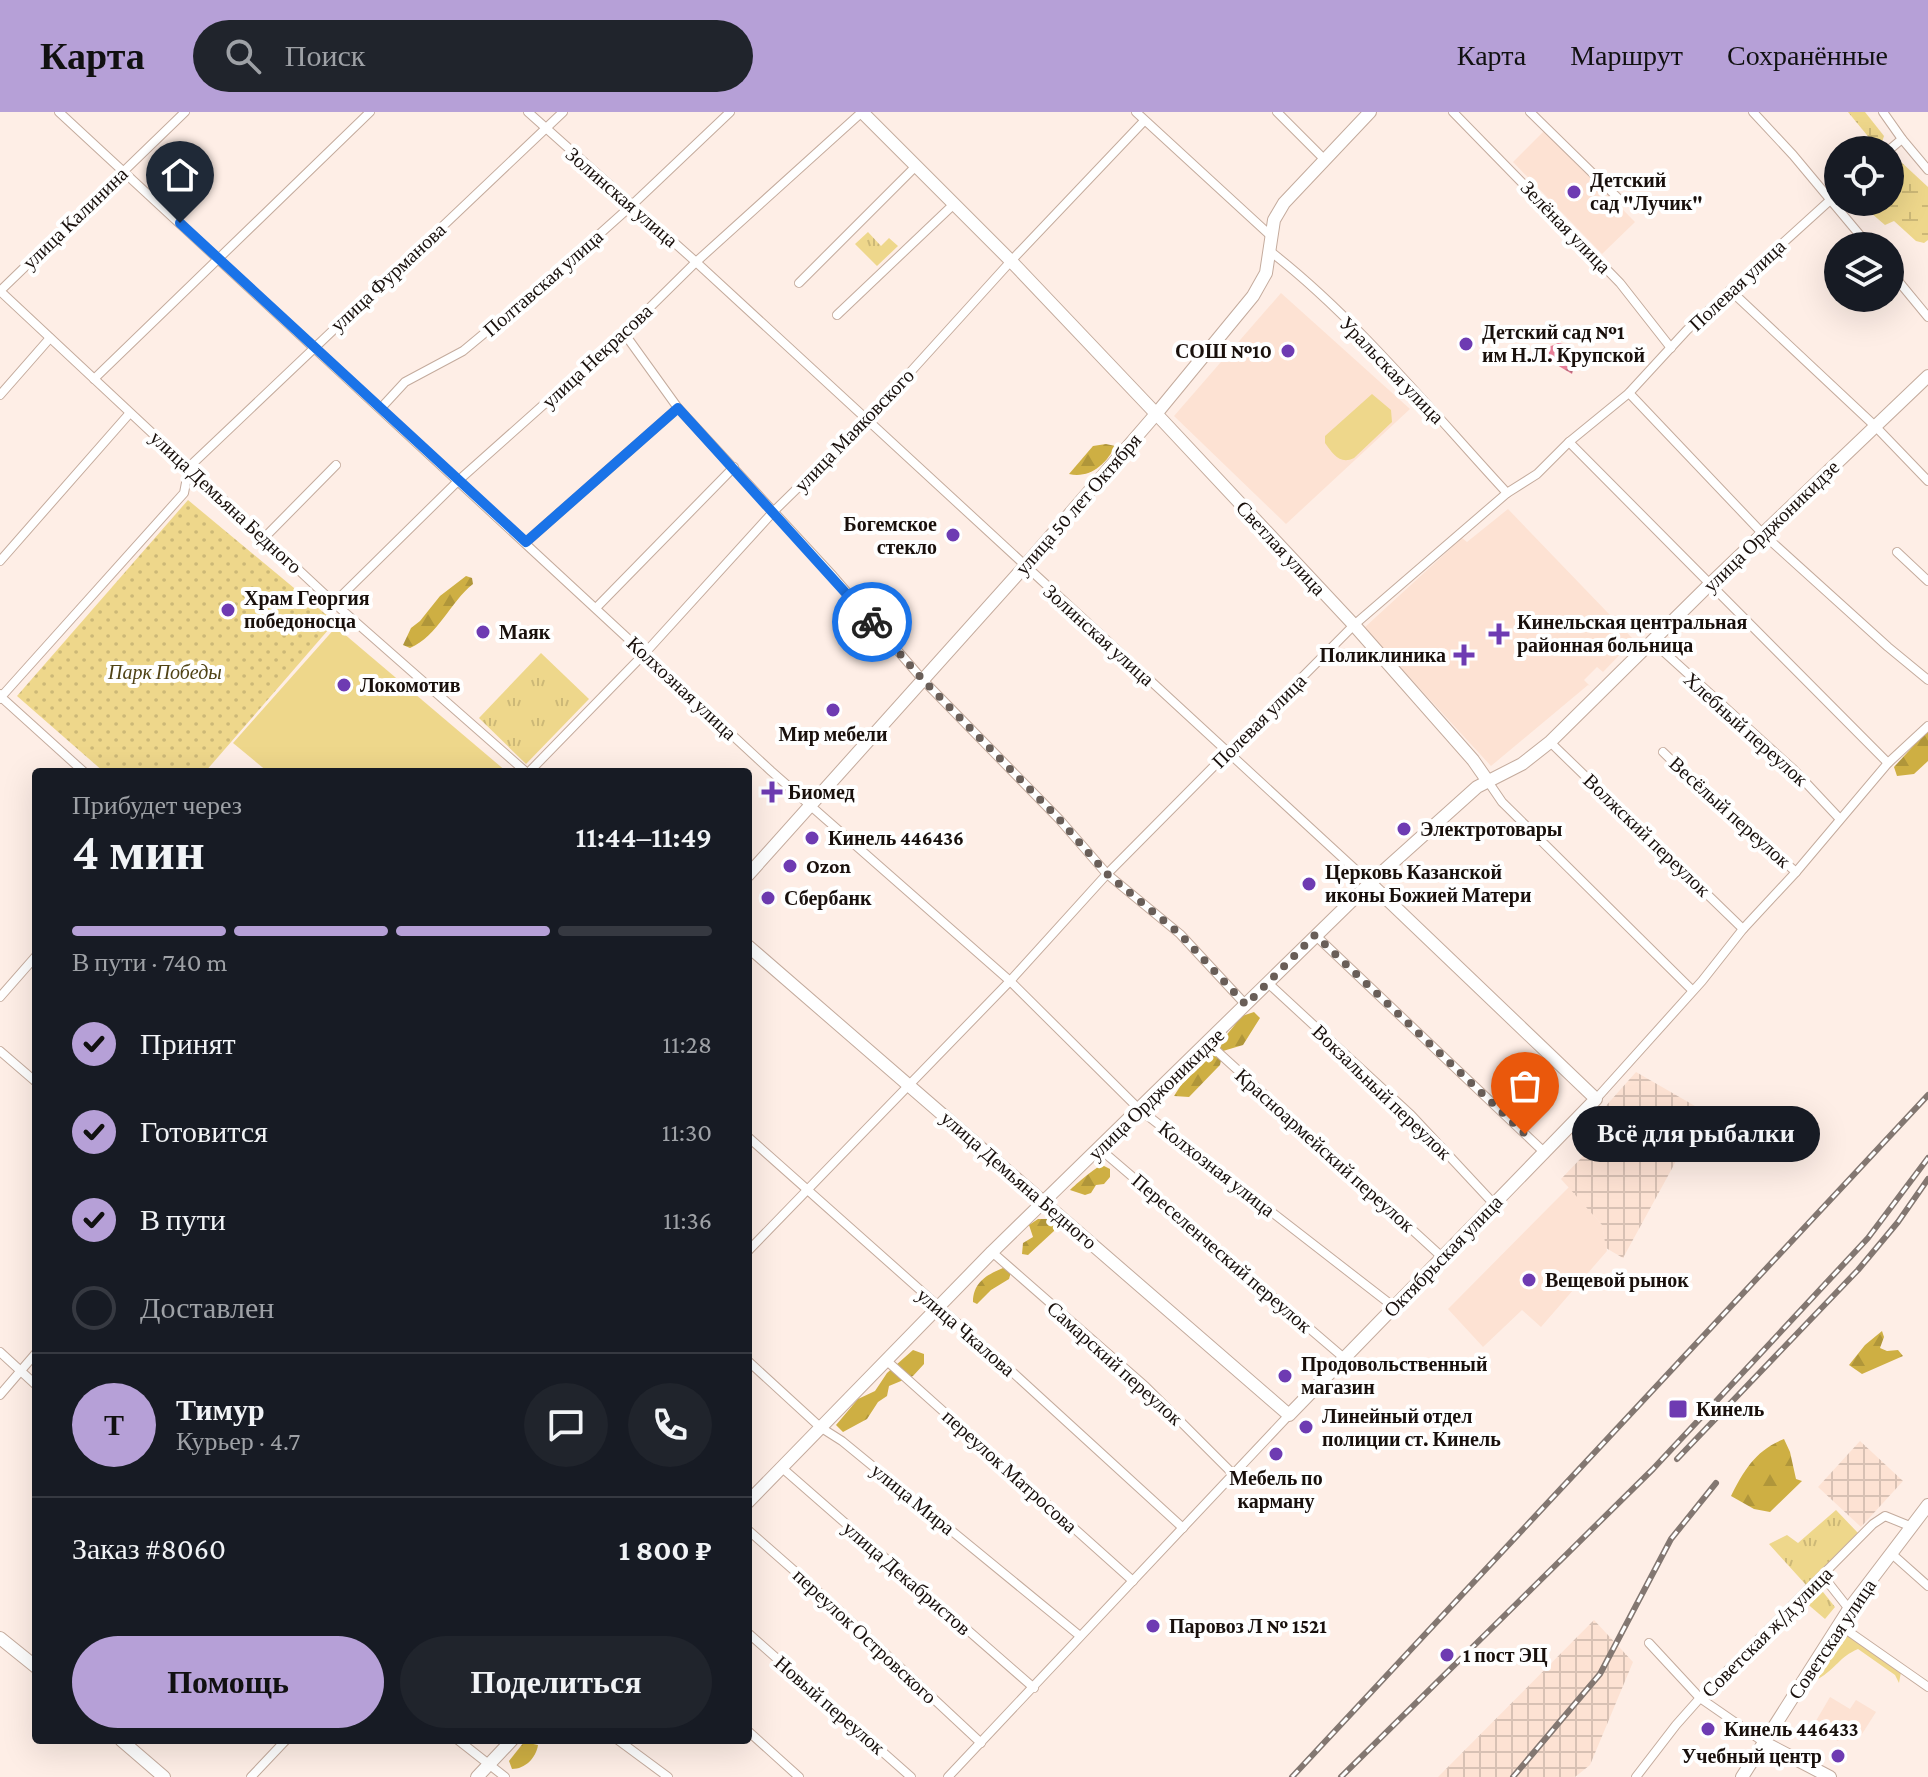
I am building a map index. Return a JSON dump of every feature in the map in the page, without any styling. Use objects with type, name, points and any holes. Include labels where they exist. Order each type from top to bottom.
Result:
[{"type":"main road","name":"Светлая улица","points":[[862,112],[1011,261],[1354,625],[1487,780]]},
{"type":"main road","name":"улица 50 лет Октября","points":[[752,870],[1024,567],[1253,296],[1261,285],[1271,252],[1274,220],[1284,203],[1366,113]]},
{"type":"main road","name":"улица Орджоникидзе","points":[[752,1498],[992,1252],[1315,935],[1444,814],[1487,780],[1522,764],[1550,742],[1928,376]]},
{"type":"main road","name":"Золинская улица","points":[[1370,883],[1596,1099]]},
{"type":"main road","name":"улица Демьяна Бедного","points":[[752,949],[1289,1415]]},
{"type":"main road","name":"Октябрьская улица","points":[[1289,1415],[1596,1099]]},
{"type":"main road","name":"Советская улица","points":[[1742,1777],[1838,1624],[1928,1505]]},
{"type":"main road","points":[[0,1638],[32,1664]]},
{"type":"main road","points":[[1765,1743],[1830,1777]]},
{"type":"main road","points":[[126,1744],[164,1777]]},
{"type":"main road","points":[[477,1777],[508,1744]]},
{"type":"street","name":"Колхозная улица","points":[[59,112],[810,805],[1010,981],[1139,1109],[1394,1307]]},
{"type":"street","name":"улица Калинина","points":[[0,291],[185,112]]},
{"type":"street","points":[[94,379],[370,112]]},
{"type":"street","name":"Золинская улица","points":[[528,112],[696,262],[1370,883]]},
{"type":"street","name":"улица Фурманова","points":[[0,697],[184,493],[189,467],[563,112]]},
{"type":"street","name":"Полтавская улица","points":[[381,408],[405,382],[463,351],[632,205],[730,112]]},
{"type":"street","name":"улица Некрасова","points":[[334,603],[459,480],[624,333],[696,262],[862,112]]},
{"type":"street","points":[[1136,112],[1271,236]]},
{"type":"street","points":[[1277,112],[1324,159]]},
{"type":"street","name":"Зелёная улица","points":[[1453,112],[1620,283],[1671,348]]},
{"type":"street","points":[[1530,112],[1620,200]]},
{"type":"street","points":[[1753,112],[1824,193]]},
{"type":"street","points":[[1883,112],[1900,136]]},
{"type":"street","name":"улица Маяковского","points":[[532,768],[645,653],[774,511],[866,421],[1144,121]]},
{"type":"street","points":[[1904,141],[1928,170]]},
{"type":"street","points":[[799,283],[916,166]]},
{"type":"street","points":[[837,315],[954,204]]},
{"type":"street","name":"Полевая улица","points":[[752,1247],[1010,981],[1107,874],[1354,625],[1507,493],[1537,474],[1569,442],[1629,393],[1730,290],[1824,205]]},
{"type":"street","points":[[1844,216],[1857,232]]},
{"type":"street","name":"Уральская улица","points":[[1271,252],[1304,279],[1383,358],[1507,493]]},
{"type":"street","points":[[1904,288],[1928,317]]},
{"type":"street","points":[[1730,290],[1875,426],[1928,481]]},
{"type":"street","name":"улица Демьяна Бедного","points":[[0,291],[334,603],[523,768]]},
{"type":"street","points":[[624,333],[678,408],[923,680],[1059,819],[1107,874],[1180,934],[1246,1005]]},
{"type":"street","points":[[0,395],[50,338]]},
{"type":"street","points":[[1629,393],[1763,534],[1928,680]]},
{"type":"street","points":[[526,542],[678,408]]},
{"type":"street","points":[[0,561],[129,414]]},
{"type":"street","points":[[1569,442],[1888,763]]},
{"type":"street","points":[[265,537],[336,465]]},
{"type":"street","points":[[596,608],[734,467]]},
{"type":"street","points":[[1897,552],[1928,581]]},
{"type":"street","name":"Хлебный переулок","points":[[1652,641],[1793,769],[1839,818]]},
{"type":"street","points":[[0,697],[80,768]]},
{"type":"street","name":"Октябрьская улица","points":[[1596,1099],[1796,872],[1839,818],[1888,763],[1928,726]]},
{"type":"street","name":"Волжский переулок","points":[[1550,742],[1743,929]]},
{"type":"street","name":"Весёлый переулок","points":[[1663,752],[1796,872]]},
{"type":"street","name":"Светлая улица","points":[[1487,780],[1502,802],[1692,990]]},
{"type":"street","points":[[1315,935],[1544,1152]]},
{"type":"street","points":[[0,997],[32,961]]},
{"type":"street","name":"Вокзальный переулок","points":[[1268,983],[1411,1115],[1494,1204]]},
{"type":"street","name":"Красноармейский переулок","points":[[1208,1043],[1442,1257]]},
{"type":"street","points":[[0,1051],[32,1079]]},
{"type":"street","name":"улица Чкалова","points":[[752,1141],[1183,1528]]},
{"type":"street","name":"Переселенческий переулок","points":[[1100,1149],[1344,1358]]},
{"type":"street","name":"Самарский переулок","points":[[992,1252],[1145,1386],[1235,1476]]},
{"type":"street","points":[[0,1352],[32,1381]]},
{"type":"street","points":[[0,1395],[32,1357]]},
{"type":"street","name":"переулок Матросова","points":[[887,1361],[1133,1581]]},
{"type":"street","name":"улица Мира","points":[[752,1365],[820,1427],[842,1441],[1080,1636]]},
{"type":"street","name":"Октябрьская улица","points":[[948,1777],[1235,1476],[1289,1415]]},
{"type":"street","name":"улица Декабристов","points":[[781,1467],[1034,1688]]},
{"type":"street","name":"Советская ж/д улица","points":[[1636,1777],[1700,1698],[1885,1516],[1912,1527]]},
{"type":"street","name":"переулок Островского","points":[[752,1534],[981,1743]]},
{"type":"street","points":[[1892,1554],[1928,1586]]},
{"type":"street","points":[[1823,1576],[1849,1609]]},
{"type":"street","points":[[1838,1624],[1928,1687]]},
{"type":"street","name":"Новый переулок","points":[[752,1637],[911,1777]]},
{"type":"street","points":[[1649,1643],[1700,1698],[1765,1743]]},
{"type":"street","points":[[752,1735],[799,1777]]},
{"type":"street","points":[[251,1777],[282,1744]]},
{"type":"street","points":[[463,1744],[505,1777]]},
{"type":"street","points":[[623,1744],[668,1777]]},
{"type":"shaded area","name":"Детский сад \"Лучик\"","points":[[1545,130],[1635,222],[1602,254],[1513,162]]},
{"type":"shaded area","name":"СОШ №10","points":[[1281,293],[1410,409],[1286,524],[1174,416]]},
{"type":"shaded area","name":"Кинельская центральная районная больница","points":[[1508,509],[1634,640],[1603,672],[1597,667],[1584,680],[1590,686],[1491,766],[1364,628],[1462,538],[1467,542]]},
{"type":"shaded area","points":[[1636,1072],[1695,1106],[1675,1163],[1623,1258],[1606,1248],[1602,1225],[1561,1179],[1609,1129],[1596,1117]]},
{"type":"shaded area","name":"Вещевой рынок","points":[[1569,1187],[1602,1225],[1607,1251],[1541,1327],[1522,1310],[1483,1347],[1448,1309]]},
{"type":"shaded area","points":[[1860,1441],[1903,1481],[1861,1527],[1818,1487]]},
{"type":"shaded area","points":[[1594,1620],[1633,1662],[1590,1765],[1575,1777],[1438,1777]]},
{"type":"shaded area","points":[[1830,1697],[1850,1709],[1856,1700],[1876,1712],[1862,1734],[1847,1726],[1838,1741],[1813,1726]]},
{"type":"green space","points":[[1848,112],[1865,112],[1884,136],[1868,136]]},
{"type":"green space","points":[[1904,165],[1928,187],[1928,240],[1924,243],[1916,241],[1894,221],[1885,225],[1874,216],[1904,216]]},
{"type":"green space","points":[[868,232],[881,246],[889,238],[898,246],[877,266],[855,244]]},
{"type":"green space","points":[[1372,394],[1391,410],[1392,422],[1354,458],[1341,459],[1325,443],[1325,436]]},
{"type":"green space","points":[[1093,446],[1115,446],[1096,469],[1084,474],[1069,474]]},
{"type":"green space","name":"Парк Победы","points":[[188,500],[335,622],[208,768],[99,768],[17,696]]},
{"type":"green space","points":[[466,576],[472,578],[473,584],[436,627],[420,643],[410,648],[403,645],[411,628],[440,596]]},
{"type":"green space","name":"Локомотив","points":[[336,627],[502,768],[263,768],[233,743]]},
{"type":"green space","points":[[541,653],[589,699],[526,764],[479,718]]},
{"type":"green space","points":[[1928,730],[1928,761],[1914,774],[1897,776],[1894,767]]},
{"type":"green space","points":[[1254,1012],[1260,1018],[1243,1045],[1223,1051],[1220,1065],[1189,1097],[1174,1096],[1190,1071],[1207,1059],[1242,1016]]},
{"type":"green space","points":[[1102,1165],[1110,1169],[1110,1177],[1104,1184],[1096,1185],[1091,1193],[1085,1195],[1070,1190],[1091,1172]]},
{"type":"green space","points":[[1038,1219],[1055,1219],[1054,1231],[1028,1255],[1022,1254],[1023,1243],[1033,1237],[1029,1225]]},
{"type":"green space","points":[[1003,1268],[1011,1272],[1009,1279],[991,1290],[977,1304],[973,1302],[975,1290],[982,1280]]},
{"type":"green space","points":[[1882,1331],[1884,1337],[1880,1348],[1898,1350],[1903,1356],[1862,1374],[1849,1365],[1865,1345]]},
{"type":"green space","points":[[913,1350],[924,1354],[924,1364],[913,1376],[889,1386],[887,1396],[878,1402],[867,1419],[843,1432],[836,1425],[858,1399],[875,1391],[887,1373]]},
{"type":"green space","points":[[1784,1439],[1796,1479],[1802,1481],[1770,1512],[1754,1509],[1731,1496],[1752,1462]]},
{"type":"green space","points":[[1836,1510],[1858,1533],[1807,1586],[1769,1544],[1787,1535],[1798,1543]]},
{"type":"green space","points":[[1819,1587],[1835,1607],[1825,1619],[1804,1601]]},
{"type":"green space","points":[[1847,1636],[1857,1636],[1901,1672],[1899,1683],[1895,1675],[1858,1649],[1818,1679],[1832,1652]]},
{"type":"green space","points":[[522,1744],[538,1745],[525,1765],[512,1769],[509,1761]]},
{"type":"water","points":[[1563,344],[1576,358],[1572,374],[1552,362],[1542,350]]},
{"type":"railway","points":[[1292,1777],[1928,1095]]},
{"type":"railway","points":[[1341,1777],[1653,1469],[1868,1238],[1928,1158]]},
{"type":"railway","points":[[1677,1459],[1858,1270],[1898,1222],[1928,1179]]},
{"type":"railway","points":[[1513,1777],[1600,1674],[1671,1539],[1716,1483]]},
{"type":"way so far","points":[[872,622],[923,680],[1059,819],[1107,874],[1180,934],[1246,1005],[1315,935],[1525,1134]]},
{"type":"place","name":"Детский сад \"Лучик\"","points":[[1574,192]]},
{"type":"place","name":"Детский сад №1 им Н.Л. Крупской","points":[[1466,344]]},
{"type":"place","name":"СОШ №10","points":[[1288,351]]},
{"type":"place","name":"Богемское стекло","points":[[953,535]]},
{"type":"place","name":"Храм Георгия победоносца","points":[[228,610]]},
{"type":"place","name":"Маяк","points":[[483,632]]},
{"type":"place","name":"Кинельская центральная районная больница","points":[[1499,634]]},
{"type":"place","name":"Поликлиника","points":[[1464,655]]},
{"type":"place","name":"Локомотив","points":[[344,685]]},
{"type":"place","name":"Мир мебели","points":[[833,710]]},
{"type":"place","name":"Биомед","points":[[772,792]]},
{"type":"place","name":"Электротовары","points":[[1404,829]]},
{"type":"place","name":"Кинель 446436","points":[[812,838]]},
{"type":"place","name":"Ozon","points":[[790,866]]},
{"type":"place","name":"Церковь Казанской иконы Божией Матери","points":[[1309,884]]},
{"type":"place","name":"Сбербанк","points":[[768,898]]},
{"type":"place","name":"Всё для рыбалки","points":[[1525,1134]]},
{"type":"place","name":"Вещевой рынок","points":[[1529,1280]]},
{"type":"place","name":"Продовольственный магазин","points":[[1285,1376]]},
{"type":"place","name":"Кинель","points":[[1678,1409]]},
{"type":"place","name":"Линейный отдел полиции ст. Кинель","points":[[1306,1427]]},
{"type":"place","name":"Мебель по карману","points":[[1276,1454]]},
{"type":"place","name":"Паровоз Л № 1521","points":[[1153,1626]]},
{"type":"place","name":"1 пост ЭЦ","points":[[1447,1655]]},
{"type":"place","name":"Кинель 446433","points":[[1708,1729]]},
{"type":"place","name":"Учебный центр","points":[[1838,1756]]},
{"type":"route","points":[[180,223],[526,542],[678,408],[872,622]]}]
